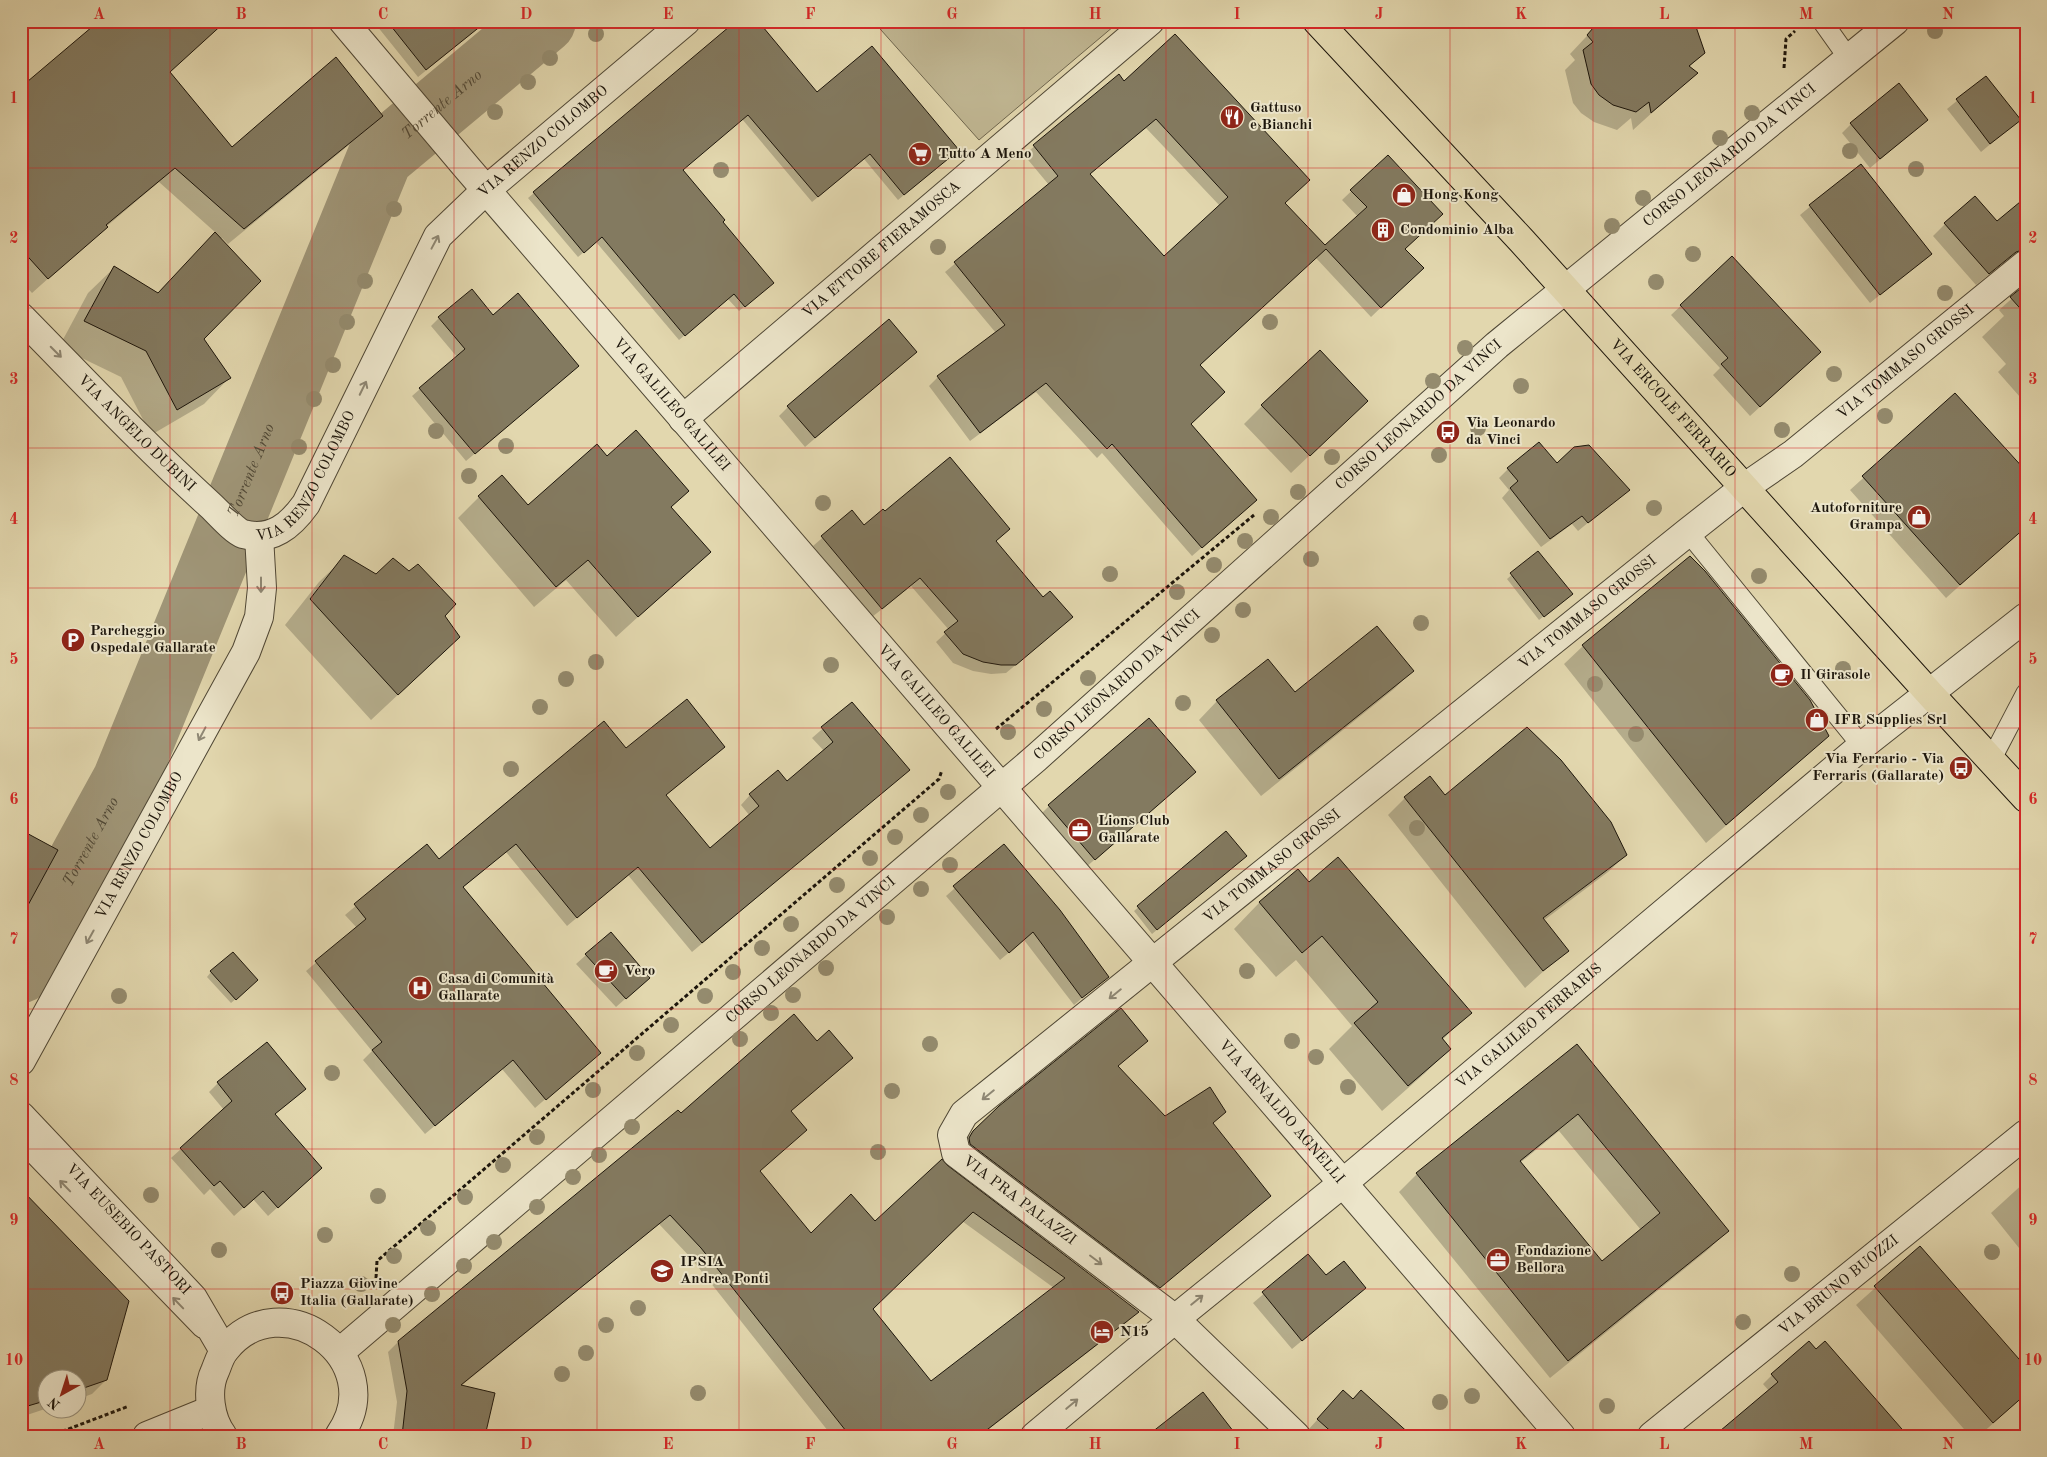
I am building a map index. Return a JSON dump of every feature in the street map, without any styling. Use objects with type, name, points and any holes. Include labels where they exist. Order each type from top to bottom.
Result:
[{"type":"main road","name":"VIA ERCOLE FERRARIO","points":[[1317,21],[1504,222],[2026,798]]},
{"type":"street","name":"VIA GALILEO GALILEI","points":[[343,21],[486,190],[1001,787]]},
{"type":"street","name":"VIA RENZO COLOMBO","points":[[21,1061],[246,652],[259,617],[262,588],[251,535],[279,532],[294,521],[306,504],[438,236],[486,190],[686,21]]},
{"type":"street","name":"VIA ETTORE FIERAMOSCA","points":[[683,419],[1150,21]]},
{"type":"street","name":"CORSO LEONARDO DA VINCI","points":[[340,1352],[1050,745],[1497,345],[1895,21]]},
{"type":"street","name":"VIA TOMMASO GROSSI","points":[[1153,963],[1688,532],[1745,487],[1793,454],[2026,264]]},
{"type":"street","name":"VIA ANGELO DUBINI","points":[[21,317],[195,491],[251,535]]},
{"type":"street","name":"VIA GALILEO FERRARIS","points":[[1035,1436],[1174,1319],[1343,1183],[1862,746],[2026,617]]},
{"type":"street","name":"VIA ARNALDO AGNELLI","points":[[1001,787],[1561,1436]]},
{"type":"street","name":"VIA PRA PALAZZI","points":[[1153,963],[964,1114],[952,1135],[956,1153],[1174,1319],[1296,1436]]},
{"type":"street","name":"VIA EUSEBIO PASTORI","points":[[21,1116],[193,1298],[224,1351]]},
{"type":"street","name":"VIA BRUNO BUOZZI","points":[[1652,1436],[2026,1134]]},
{"type":"street","points":[[224,1436],[219,1430],[211,1410],[211,1379],[224,1351],[244,1333],[269,1324],[295,1324],[320,1334],[340,1352],[351,1375],[353,1401],[346,1425],[339,1436]]},
{"type":"street","points":[[146,1436],[211,1410]]},
{"type":"lane","points":[[1822,21],[1848,59]]},
{"type":"lane","points":[[1688,532],[1862,746]]},
{"type":"lane","points":[[1991,760],[2026,693]]},
{"type":"lane","points":[[21,1141],[224,1351]]},
{"type":"path","points":[[374,1321],[377,1261],[939,779],[954,734],[993,732],[1260,510]]},
{"type":"path","points":[[50,1436],[136,1404]]},
{"type":"path","points":[[71,1428],[73,1436]]},
{"type":"shaded area","points":[[873,21],[1120,21],[979,140]]},
{"type":"building","points":[[99,21],[226,21],[170,72],[232,147],[336,57],[383,116],[244,229],[175,168],[106,225],[108,227],[48,279],[21,249],[21,87]]},
{"type":"building","points":[[387,21],[487,21],[426,70]]},
{"type":"building","points":[[736,21],[758,21],[817,92],[872,46],[959,150],[904,195],[870,154],[818,197],[748,115],[683,170],[774,283],[745,307],[734,294],[685,336],[602,237],[584,253],[533,192]]},
{"type":"building","points":[[1599,21],[1694,21],[1705,53],[1689,66],[1698,73],[1651,113],[1649,102],[1636,112],[1613,105],[1599,95],[1591,84],[1583,50],[1593,42],[1587,35]]},
{"type":"building","points":[[1175,34],[1310,180],[1285,203],[1325,245],[1367,207],[1350,190],[1388,155],[1443,214],[1405,249],[1424,268],[1381,308],[1326,249],[1200,365],[1225,392],[1191,424],[1257,500],[1202,548],[1112,444],[1107,449],[1046,383],[980,433],[937,376],[1005,325],[954,262],[1058,176],[1033,145],[1119,74],[1124,81]],"holes":[[[1156,119],[1228,197],[1164,256],[1090,174]]]},
{"type":"building","points":[[1986,76],[2021,120],[1990,144],[1956,99]]},
{"type":"building","points":[[1899,83],[1928,120],[1880,159],[1850,123]]},
{"type":"building","points":[[1861,164],[1932,254],[1880,295],[1809,205]]},
{"type":"building","points":[[1975,196],[1997,221],[2026,197],[2026,249],[2016,252],[1989,274],[1944,223]]},
{"type":"building","points":[[215,232],[261,281],[204,339],[231,378],[177,410],[146,351],[84,321],[114,266],[158,293]]},
{"type":"building","points":[[1732,256],[1821,352],[1760,407],[1721,364],[1728,358],[1680,305]]},
{"type":"building","points":[[2026,284],[2026,315],[2010,297]]},
{"type":"building","points":[[472,289],[493,315],[518,293],[579,366],[475,454],[419,388],[465,349],[438,317]]},
{"type":"building","points":[[889,319],[917,352],[815,438],[787,406]]},
{"type":"building","points":[[1320,350],[1368,401],[1310,456],[1261,405]]},
{"type":"building","points":[[1955,393],[2026,471],[2026,527],[1960,585],[1862,476]]},
{"type":"building","points":[[636,430],[689,491],[671,507],[711,552],[638,617],[588,560],[556,587],[478,496],[502,475],[528,505],[597,444],[607,456]]},
{"type":"building","points":[[1539,442],[1557,463],[1574,447],[1589,445],[1630,490],[1588,523],[1582,516],[1550,539],[1510,488],[1518,481],[1507,468]]},
{"type":"building","points":[[950,457],[1010,529],[996,541],[1043,597],[1050,591],[1073,617],[1016,665],[983,662],[963,654],[944,632],[958,621],[920,578],[882,609],[821,536],[852,510],[864,525],[883,509],[885,511]]},
{"type":"building","points":[[1538,551],[1573,594],[1544,617],[1510,573]]},
{"type":"building","points":[[344,555],[376,574],[393,558],[409,571],[418,564],[456,604],[445,616],[460,637],[398,695],[310,599]]},
{"type":"building","points":[[1690,556],[1705,571],[1810,700],[1829,736],[1726,825],[1582,645]]},
{"type":"building","points":[[1377,626],[1414,671],[1279,779],[1216,700],[1268,659],[1295,692]]},
{"type":"building","points":[[687,699],[725,747],[666,795],[710,848],[759,806],[749,794],[778,770],[787,781],[833,742],[821,727],[852,702],[910,770],[702,943],[638,867],[577,918],[516,844],[463,887],[601,1053],[546,1100],[513,1060],[435,1126],[372,1050],[382,1042],[315,961],[366,919],[354,904],[427,844],[439,859],[604,721],[626,748]]},
{"type":"building","points":[[1149,718],[1196,772],[1095,860],[1048,805]]},
{"type":"building","points":[[1527,727],[1561,760],[1611,822],[1627,855],[1543,918],[1569,951],[1543,971],[1404,797],[1430,776],[1445,795]]},
{"type":"building","points":[[21,830],[58,850],[21,918]]},
{"type":"building","points":[[1226,831],[1247,856],[1157,930],[1137,906]]},
{"type":"building","points":[[1004,844],[1060,910],[1109,977],[1082,998],[1033,932],[1009,953],[953,886]]},
{"type":"building","points":[[1338,857],[1472,1013],[1442,1038],[1451,1049],[1408,1086],[1354,1023],[1378,1002],[1322,936],[1302,953],[1259,902],[1298,869],[1309,882]]},
{"type":"building","points":[[611,932],[650,978],[626,999],[585,954]]},
{"type":"building","points":[[233,952],[258,980],[236,1000],[210,971]]},
{"type":"building","points":[[1121,1008],[1148,1041],[1118,1066],[1165,1116],[1210,1087],[1226,1112],[1213,1123],[1271,1196],[1160,1288],[970,1144],[969,1138],[973,1131],[999,1106]]},
{"type":"building","points":[[794,1014],[817,1041],[829,1030],[853,1058],[791,1111],[807,1130],[760,1171],[811,1233],[851,1194],[875,1221],[942,1159],[947,1165],[1139,1312],[979,1436],[850,1436],[701,1248],[670,1215],[461,1385],[495,1393],[485,1436],[402,1436],[407,1391],[398,1341],[678,1110],[681,1113]],"holes":[[[973,1212],[1065,1278],[931,1381],[873,1309]]]},
{"type":"building","points":[[267,1042],[306,1089],[275,1114],[322,1168],[278,1208],[263,1191],[244,1208],[220,1181],[214,1186],[180,1148],[232,1101],[217,1082]]},
{"type":"building","points":[[1577,1044],[1729,1231],[1568,1361],[1416,1173]],"holes":[[[1578,1114],[1660,1213],[1602,1261],[1520,1161]]]},
{"type":"building","points":[[21,1189],[129,1301],[107,1380],[88,1387],[88,1370],[38,1370],[38,1403],[21,1408]]},
{"type":"building","points":[[1920,1246],[2026,1367],[2026,1394],[1993,1423],[1874,1286]]},
{"type":"building","points":[[1308,1254],[1326,1275],[1344,1261],[1366,1288],[1302,1341],[1262,1292]]},
{"type":"building","points":[[1809,1341],[1816,1349],[1825,1341],[1908,1436],[1714,1436],[1778,1382],[1771,1374]]},
{"type":"building","points":[[1343,1390],[1353,1399],[1361,1390],[1412,1436],[1336,1436],[1317,1419]]},
{"type":"building","points":[[1203,1392],[1237,1436],[1147,1436]]},
{"type":"waterway","name":"Torrente Arno","points":[[21,970],[125,781],[380,157],[543,21]]},
{"type":"place","name":"Gattuso e Bianchi","points":[[1232,117]]},
{"type":"place","name":"Tutto A Meno","points":[[920,154]]},
{"type":"place","name":"Hong Kong","points":[[1404,195]]},
{"type":"place","name":"Condominio Alba","points":[[1383,230]]},
{"type":"place","name":"Via Leonardo da Vinci","points":[[1448,432]]},
{"type":"place","name":"Autoforniture Grampa","points":[[1919,517]]},
{"type":"place","name":"Parcheggio Ospedale Gallarate","points":[[73,640]]},
{"type":"place","name":"Il Girasole","points":[[1782,675]]},
{"type":"place","name":"IFR Supplies Srl","points":[[1817,720]]},
{"type":"place","name":"Via Ferrario - Via Ferraris (Gallarate)","points":[[1961,768]]},
{"type":"place","name":"Lions Club Gallarate","points":[[1080,830]]},
{"type":"place","name":"Vero","points":[[606,971]]},
{"type":"place","name":"Casa di Comunità Gallarate","points":[[420,988]]},
{"type":"place","name":"Fondazione Bellora","points":[[1498,1260]]},
{"type":"place","name":"IPSIA Andrea Ponti","points":[[662,1271]]},
{"type":"place","name":"Piazza Giovine Italia (Gallarate)","points":[[282,1293]]},
{"type":"place","name":"N15","points":[[1102,1332]]}]
